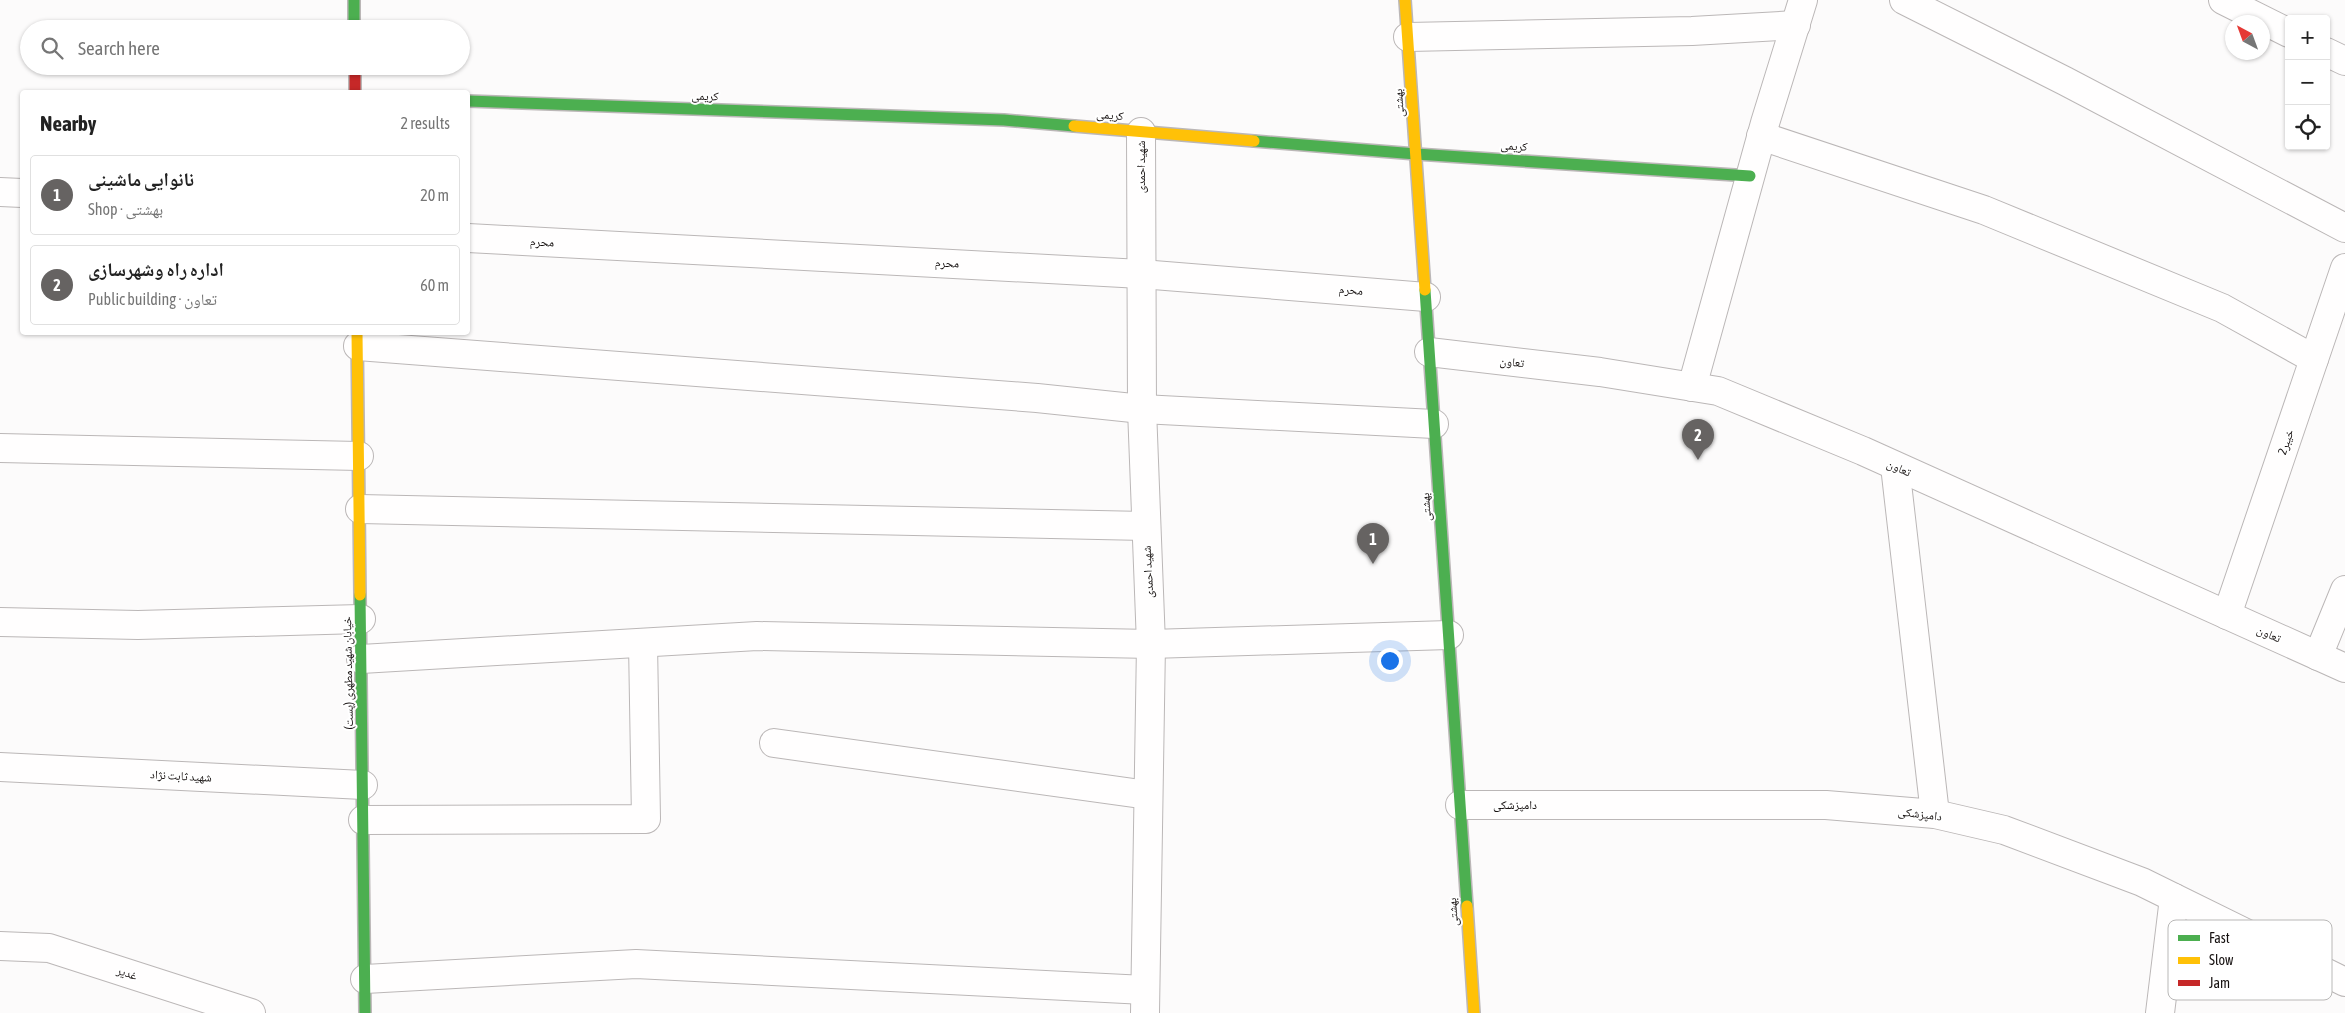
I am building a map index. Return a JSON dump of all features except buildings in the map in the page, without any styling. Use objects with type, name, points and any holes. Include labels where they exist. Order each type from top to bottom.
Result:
[{"type":"street","points":[[354,0],[354,20]]},
{"type":"street","name":"بهشتی","points":[[1405,0],[1474,1013]]},
{"type":"street","points":[[1904,0],[2065,81],[2345,228]]},
{"type":"street","points":[[2223,0],[2285,31]]},
{"type":"street","points":[[1408,37],[1692,31],[1799,12],[1761,136],[1692,387]]},
{"type":"street","points":[[2330,54],[2345,61]]},
{"type":"street","points":[[355,75],[355,90]]},
{"type":"street","name":"کریمی","points":[[470,101],[1004,120],[1416,154],[1750,176]]},
{"type":"street","name":"شهید احمدی","points":[[1141,132],[1142,409],[1151,644],[1145,1002]]},
{"type":"street","points":[[1761,136],[1984,210],[2222,308],[2314,360]]},
{"type":"street","points":[[0,192],[20,193]]},
{"type":"street","name":"محرم","points":[[470,238],[1141,274],[1426,297]]},
{"type":"street","name":"خیبر2","points":[[2227,615],[2345,268]]},
{"type":"street","points":[[357,339],[1037,398],[1142,409],[1434,424]]},
{"type":"street","name":"خیابان شهید مطهری (پست)","points":[[357,339],[365,1013]]},
{"type":"street","name":"تعاون","points":[[1429,352],[1600,372],[1718,392],[1895,466],[2345,668]]},
{"type":"street","points":[[0,448],[359,456]]},
{"type":"street","points":[[1895,466],[1935,814]]},
{"type":"street","points":[[360,509],[1145,526]]},
{"type":"street","points":[[2318,656],[2345,590]]},
{"type":"street","points":[[0,622],[138,625],[361,619]]},
{"type":"street","points":[[361,659],[757,636],[1151,644],[1449,635]]},
{"type":"street","points":[[363,820],[646,819],[642,643]]},
{"type":"street","points":[[774,743],[1148,795]]},
{"type":"street","name":"شهید ثابت نژاد","points":[[0,767],[363,785]]},
{"type":"street","name":"دامپزشکی","points":[[1460,806],[1826,805],[1935,814],[2004,830],[2142,882],[2219,920]]},
{"type":"street","points":[[2171,920],[2174,898]]},
{"type":"street","name":"غدیر","points":[[0,946],[49,948],[251,1013]]},
{"type":"street","points":[[2160,1013],[2168,947]]},
{"type":"street","points":[[365,979],[636,964],[1145,1002]]},
{"type":"street","name":"دامپزشکی","points":[[2332,976],[2345,982]]},
{"type":"traffic: fast","points":[[354,0],[354,20]]},
{"type":"traffic: fast","points":[[470,101],[1004,120],[1074,126]]},
{"type":"traffic: fast","points":[[1254,141],[1416,154],[1750,176]]},
{"type":"traffic: fast","points":[[1425,290],[1467,906]]},
{"type":"traffic: fast","points":[[360,595],[365,1013]]},
{"type":"traffic: slow","points":[[1405,0],[1425,290]]},
{"type":"traffic: slow","points":[[1074,126],[1254,141]]},
{"type":"traffic: slow","points":[[357,335],[360,595]]},
{"type":"traffic: slow","points":[[1467,906],[1474,1013]]},
{"type":"traffic: jam","points":[[355,75],[355,90]]},
{"type":"place","name":"اداره راه وشهرسازی","points":[[1698,460]]},
{"type":"place","name":"نانوایی ماشینی","points":[[1373,564]]}]
